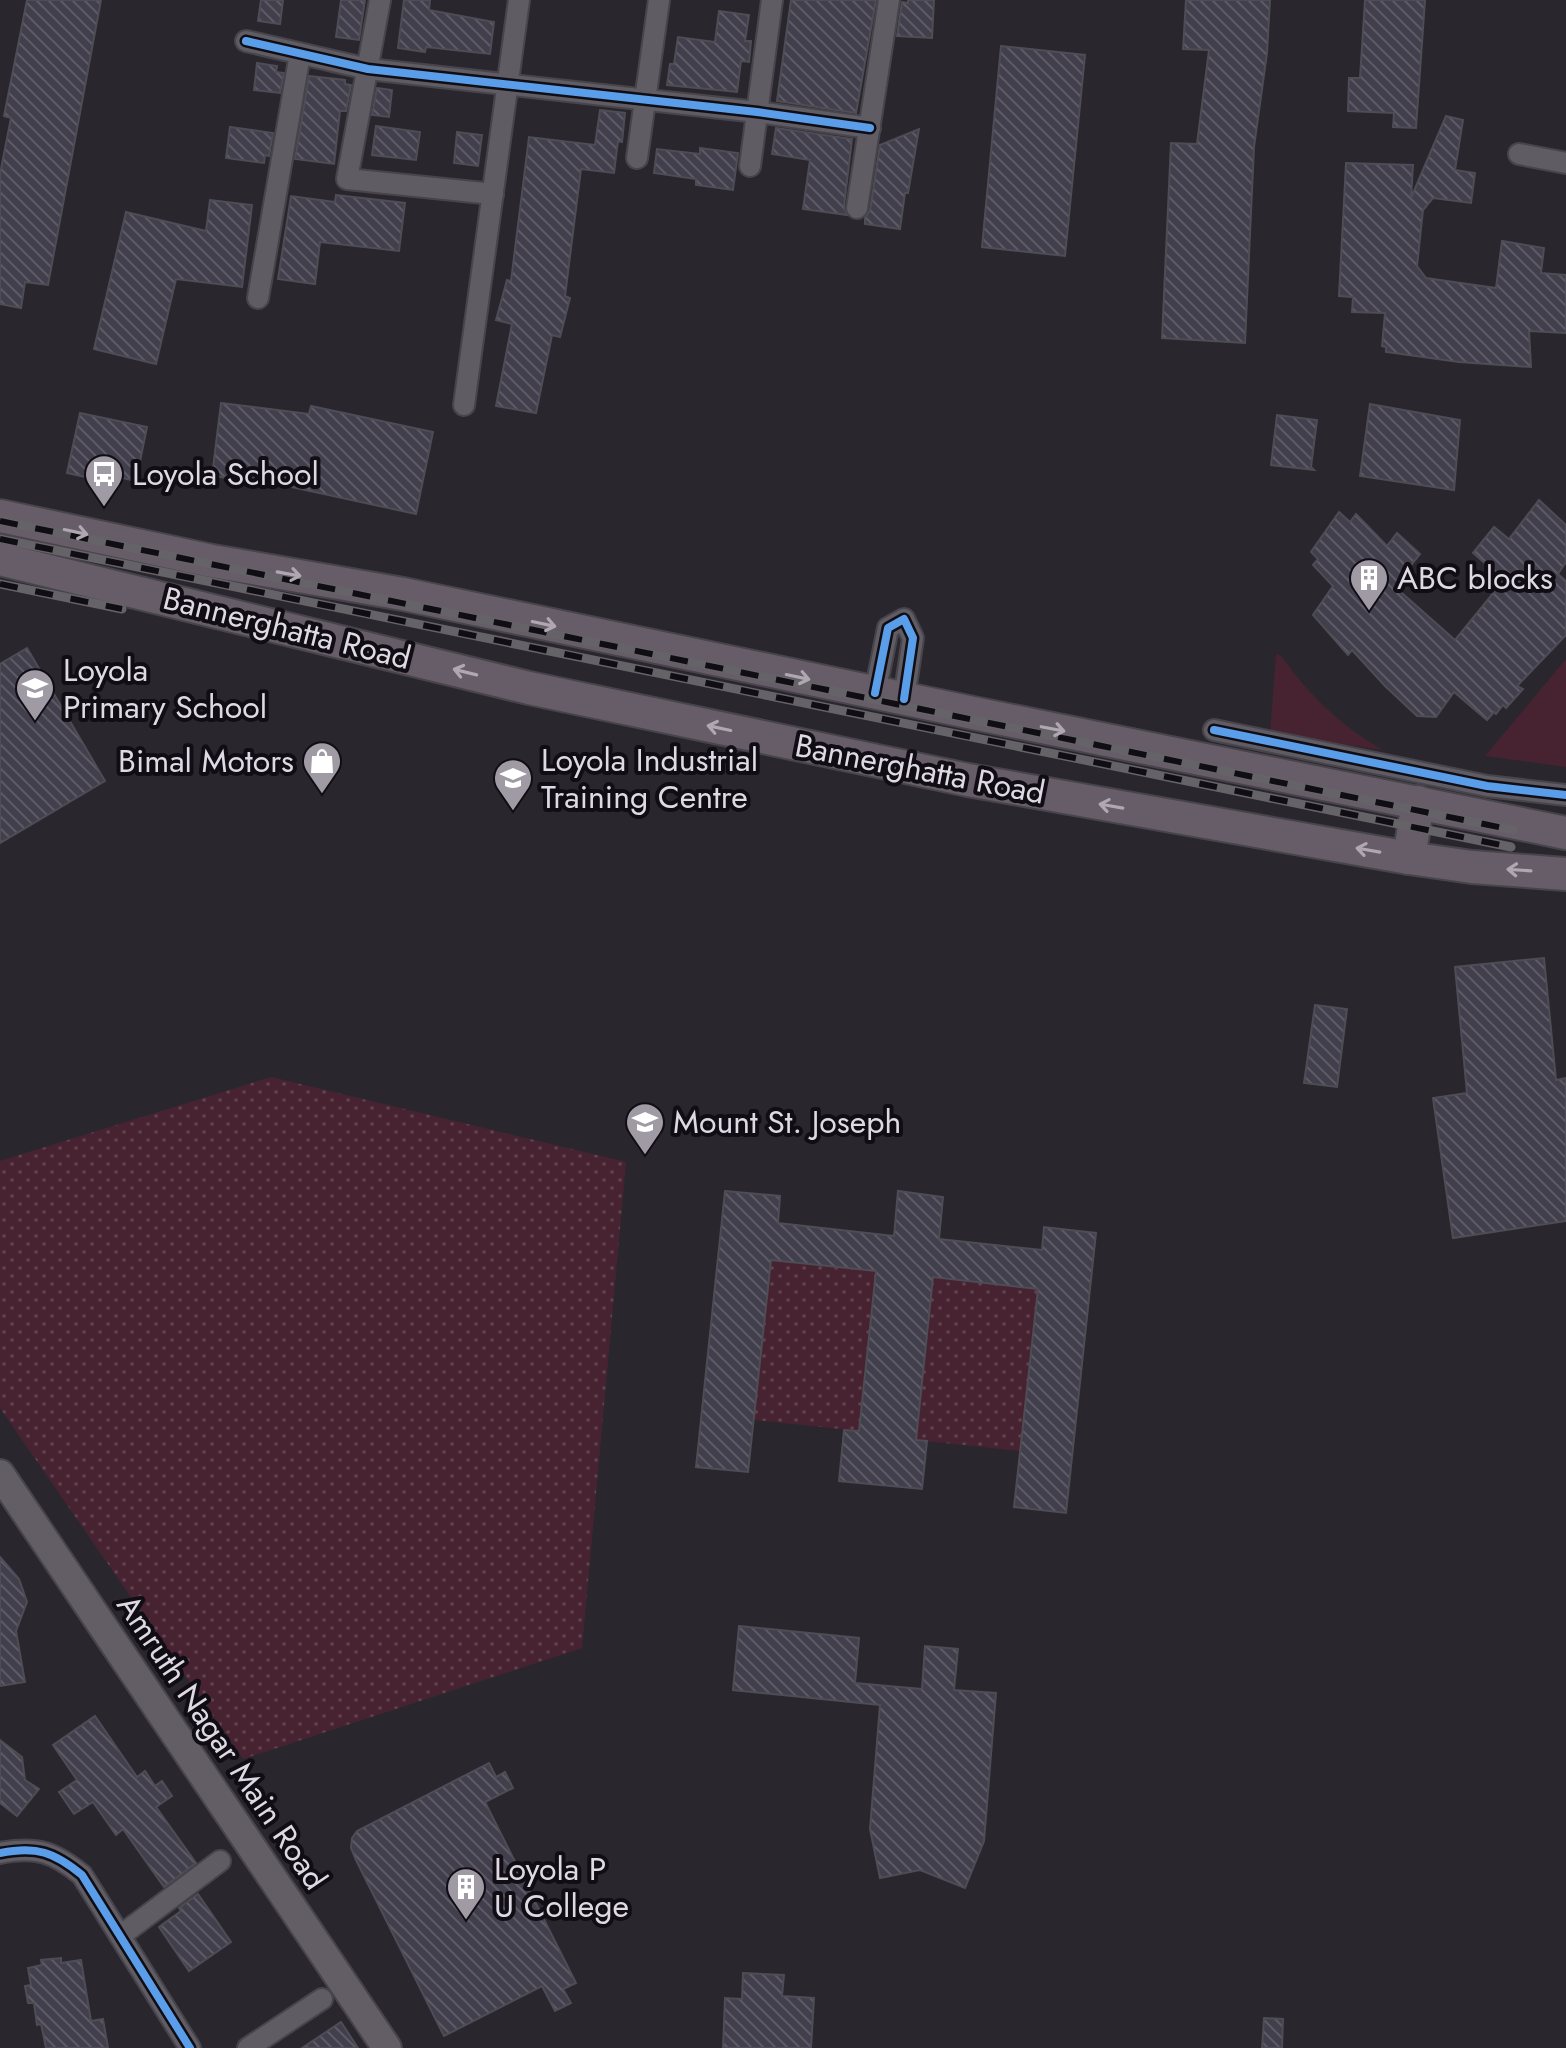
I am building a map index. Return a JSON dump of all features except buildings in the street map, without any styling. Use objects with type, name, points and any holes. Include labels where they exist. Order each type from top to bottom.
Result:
[{"type":"main road","name":"Bannerghatta Road","points":[[0,516],[212,561],[403,594],[1566,833]]},
{"type":"main road","name":"Bannerghatta Road","points":[[0,559],[529,688],[953,777],[1409,858],[1472,867],[1566,874]]},
{"type":"main road","points":[[202,607],[212,561]]},
{"type":"main road","points":[[1409,858],[1418,802]]},
{"type":"main road","name":"Amruth Nagar Main Road","points":[[0,1474],[387,2048]]},
{"type":"street","points":[[380,0],[347,179],[493,194]]},
{"type":"street","points":[[464,405],[519,0]]},
{"type":"street","points":[[637,158],[659,0]]},
{"type":"street","points":[[750,166],[772,0]]},
{"type":"street","points":[[857,208],[889,0]]},
{"type":"street","points":[[246,41],[368,69],[757,112],[870,128]]},
{"type":"street","points":[[258,298],[300,54]]},
{"type":"street","points":[[1519,154],[1566,163]]},
{"type":"street","points":[[1214,730],[1487,786],[1566,795]]},
{"type":"street","points":[[0,1853],[20,1849],[58,1856],[82,1875],[190,2048]]},
{"type":"street","points":[[120,1936],[220,1861]]},
{"type":"street","points":[[248,2048],[322,1999]]},
{"type":"shaded area","points":[[1276,654],[1327,709],[1383,750],[1270,734]]},
{"type":"shaded area","points":[[1566,659],[1566,767],[1485,756]]},
{"type":"shaded area","points":[[271,1077],[626,1162],[582,1648],[243,1759],[0,1408],[0,1161]]},
{"type":"shaded area","points":[[771,1260],[876,1271],[859,1431],[754,1420]]},
{"type":"shaded area","points":[[933,1277],[1038,1289],[1021,1451],[916,1440]]},
{"type":"railway","points":[[0,521],[1513,830]]},
{"type":"railway","points":[[0,539],[1511,847]]},
{"type":"railway","points":[[0,584],[122,609]]},
{"type":"cycle path","points":[[246,41],[368,69],[757,112],[870,128]]},
{"type":"cycle path","points":[[875,693],[888,628],[904,619],[913,638],[904,699]]},
{"type":"cycle path","points":[[1214,730],[1487,786],[1566,795]]},
{"type":"cycle path","points":[[0,1853],[24,1850],[44,1853],[63,1861],[82,1875],[190,2048]]},
{"type":"place","name":"Loyola School","points":[[104,508]]},
{"type":"place","name":"ABC blocks","points":[[1369,612]]},
{"type":"place","name":"Loyola Primary School","points":[[35,722]]},
{"type":"place","name":"Bimal Motors","points":[[322,795]]},
{"type":"place","name":"Loyola Industrial Training Centre","points":[[513,812]]},
{"type":"place","name":"Mount St. Joseph","points":[[645,1156]]},
{"type":"place","name":"Loyola P U College","points":[[466,1921]]}]
